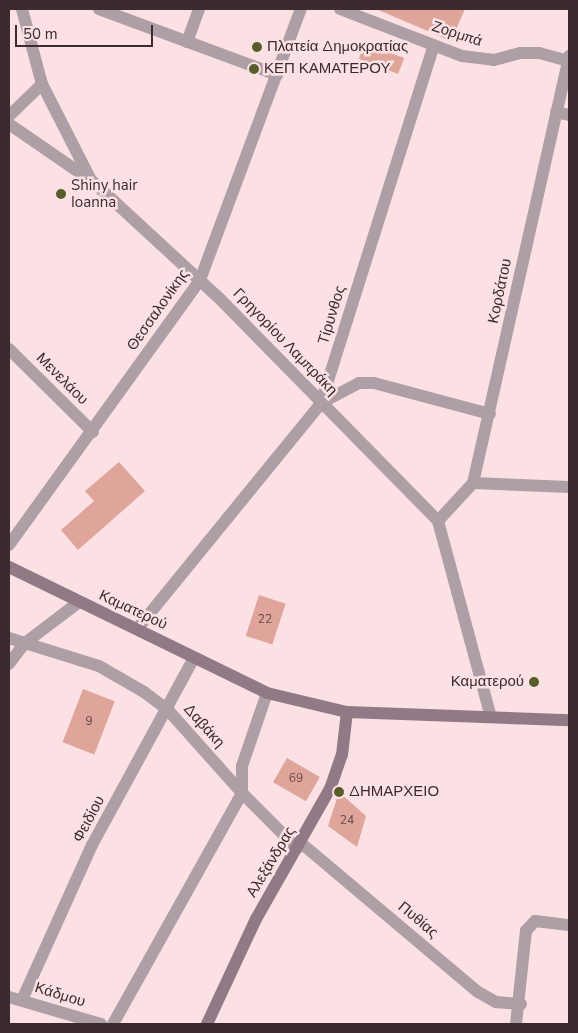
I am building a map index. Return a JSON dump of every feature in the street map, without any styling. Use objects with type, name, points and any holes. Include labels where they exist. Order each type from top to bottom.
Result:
[{"type":"street","name":"Γρηγορίου Λαμπράκη","points":[[22,9],[42,84],[91,180],[200,280],[438,522],[491,717]]},
{"type":"street","points":[[99,9],[277,75]]},
{"type":"street","points":[[187,42],[199,9]]},
{"type":"street","name":"Θεσσαλονίκης","points":[[9,545],[93,432],[200,280],[300,9]]},
{"type":"street","name":"Ζορμπά","points":[[340,9],[434,45],[482,60],[539,53],[569,59]]},
{"type":"street","name":"Τίρυνθος","points":[[137,629],[322,403],[434,45]]},
{"type":"street","name":"Κορδάτου","points":[[438,522],[473,483],[569,59]]},
{"type":"street","points":[[9,116],[42,84]]},
{"type":"street","points":[[556,112],[569,115]]},
{"type":"street","points":[[9,124],[91,180]]},
{"type":"street","name":"Μενελάου","points":[[9,349],[93,432]]},
{"type":"street","points":[[322,403],[359,383],[374,383],[490,414]]},
{"type":"street","points":[[473,483],[569,487]]},
{"type":"street","name":"Καματερού","points":[[9,567],[267,693],[346,712],[569,720]]},
{"type":"street","points":[[9,664],[25,643],[79,602]]},
{"type":"street","name":"Δαβάκη","points":[[9,638],[117,674],[168,710],[242,793],[299,846]]},
{"type":"street","name":"Φειδίου","points":[[22,1000],[92,845],[168,710],[194,658]]},
{"type":"street","points":[[113,1024],[242,793],[242,766],[267,693]]},
{"type":"street","name":"Αλεξάνδρας","points":[[207,1024],[256,920],[330,789],[342,755],[346,712]]},
{"type":"street","name":"Πυθίας","points":[[299,846],[478,992],[496,1002],[521,1004]]},
{"type":"street","points":[[516,1024],[521,1004],[526,931],[535,921],[569,925]]},
{"type":"street","name":"Κάδμου","points":[[9,997],[101,1024]]},
{"type":"building","points":[[376,9],[465,9],[451,41]]},
{"type":"building","points":[[365,43],[404,58],[398,74],[359,59]]},
{"type":"building","points":[[119,462],[145,491],[78,550],[61,530],[94,501],[85,491]]},
{"type":"building","points":[[259,595],[286,604],[272,645],[246,636]]},
{"type":"building","points":[[83,689],[115,701],[94,754],[63,742]]},
{"type":"building","points":[[287,758],[320,777],[306,801],[273,782]]},
{"type":"building","points":[[339,792],[366,816],[357,847],[328,826]]},
{"type":"place","name":"Πλατεία Δημοκρατίας","points":[[257,47]]},
{"type":"place","name":"ΚΕΠ ΚΑΜΑΤΕΡΟΥ","points":[[254,69]]},
{"type":"place","name":"Shiny hair Ioanna","points":[[61,194]]},
{"type":"place","name":"Καματερού","points":[[534,682]]},
{"type":"place","name":"ΔΗΜΑΡΧΕΙΟ","points":[[339,792]]}]
